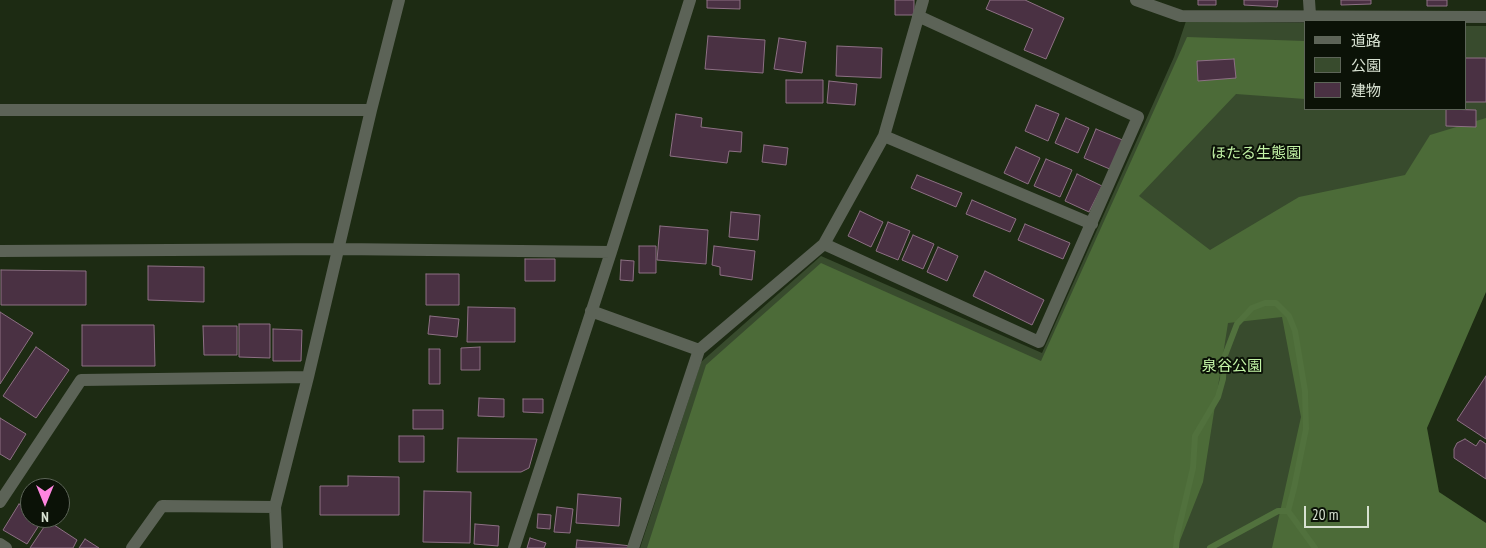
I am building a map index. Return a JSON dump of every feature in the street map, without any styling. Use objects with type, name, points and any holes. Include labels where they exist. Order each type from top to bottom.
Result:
[{"type":"street","points":[[277,548],[275,507],[399,0]]},
{"type":"street","points":[[514,548],[690,0]]},
{"type":"street","points":[[633,548],[699,350],[824,244],[884,136],[923,0]]},
{"type":"street","points":[[1136,0],[1181,16],[1486,17]]},
{"type":"street","points":[[1309,0],[1310,15]]},
{"type":"street","points":[[824,244],[1039,342],[1138,117],[918,16]]},
{"type":"street","points":[[0,110],[371,110]]},
{"type":"street","points":[[884,136],[1092,224]]},
{"type":"street","points":[[0,251],[339,249],[610,252]]},
{"type":"street","points":[[591,310],[699,350]]},
{"type":"street","points":[[0,502],[81,380],[308,377]]},
{"type":"street","points":[[132,548],[162,506],[275,507]]},
{"type":"street","points":[[0,544],[6,548]]},
{"type":"green space","name":"泉谷公園","points":[[1186,21],[1304,23],[1304,110],[1466,110],[1466,26],[1486,26],[1486,249],[1396,466],[1486,548],[640,548],[701,362],[821,256],[1042,353],[1174,57]]},
{"type":"green space","name":"泉谷公園","points":[[1187,37],[1304,41],[1304,99],[1236,94],[1139,196],[1210,250],[1299,197],[1405,175],[1430,135],[1486,118],[1486,292],[1427,428],[1439,492],[1486,523],[1486,548],[1272,548],[1301,417],[1282,317],[1228,323],[1203,482],[1177,548],[647,548],[706,365],[821,263],[1041,361]]},
{"type":"building","points":[[707,0],[740,0],[740,9],[707,8]]},
{"type":"building","points":[[895,0],[914,0],[914,15],[895,15]]},
{"type":"building","points":[[990,0],[1025,0],[1064,18],[1046,59],[1024,50],[1033,29],[986,9]]},
{"type":"building","points":[[1198,0],[1216,0],[1216,5],[1198,5]]},
{"type":"building","points":[[1244,0],[1278,0],[1277,7],[1244,5]]},
{"type":"building","points":[[1341,0],[1371,0],[1371,4],[1341,5]]},
{"type":"building","points":[[1427,0],[1447,0],[1447,6],[1427,6]]},
{"type":"building","points":[[708,36],[765,40],[763,73],[705,69]]},
{"type":"building","points":[[779,38],[806,42],[802,73],[774,69]]},
{"type":"building","points":[[837,46],[882,48],[881,78],[836,76]]},
{"type":"building","points":[[1466,58],[1486,58],[1486,102],[1466,102]]},
{"type":"building","points":[[1234,59],[1236,78],[1198,81],[1197,61]]},
{"type":"building","points":[[786,80],[823,80],[823,103],[786,103]]},
{"type":"building","points":[[829,81],[857,84],[855,105],[827,103]]},
{"type":"building","points":[[1036,105],[1059,114],[1048,141],[1025,131]]},
{"type":"building","points":[[1446,110],[1476,110],[1476,127],[1446,126]]},
{"type":"building","points":[[676,114],[702,118],[701,127],[742,132],[741,152],[729,151],[727,163],[670,156]]},
{"type":"building","points":[[1066,118],[1089,128],[1078,153],[1055,143]]},
{"type":"building","points":[[1096,129],[1125,141],[1112,170],[1084,158]]},
{"type":"building","points":[[764,145],[788,148],[786,165],[762,162]]},
{"type":"building","points":[[1016,147],[1040,158],[1028,184],[1004,173]]},
{"type":"building","points":[[1046,159],[1072,170],[1060,197],[1034,186]]},
{"type":"building","points":[[1077,174],[1102,186],[1089,212],[1065,201]]},
{"type":"building","points":[[917,175],[962,193],[956,207],[911,188]]},
{"type":"building","points":[[972,200],[1016,219],[1010,232],[966,214]]},
{"type":"building","points":[[860,211],[883,222],[871,247],[848,236]]},
{"type":"building","points":[[731,212],[760,215],[758,240],[729,237]]},
{"type":"building","points":[[888,222],[910,231],[898,260],[876,251]]},
{"type":"building","points":[[1025,224],[1070,243],[1063,259],[1018,240]]},
{"type":"building","points":[[660,226],[708,230],[706,264],[657,260]]},
{"type":"building","points":[[913,235],[934,244],[923,269],[902,260]]},
{"type":"building","points":[[639,246],[656,246],[656,273],[639,273]]},
{"type":"building","points":[[714,246],[755,251],[752,280],[720,275],[720,267],[712,265]]},
{"type":"building","points":[[938,247],[958,256],[947,281],[927,272]]},
{"type":"building","points":[[525,259],[555,259],[555,281],[525,281]]},
{"type":"building","points":[[621,260],[634,261],[633,281],[620,280]]},
{"type":"building","points":[[148,266],[204,267],[204,302],[148,300]]},
{"type":"building","points":[[1,270],[86,271],[86,305],[1,305]]},
{"type":"building","points":[[985,271],[1044,300],[1032,325],[973,296]]},
{"type":"building","points":[[426,274],[459,274],[459,305],[426,305]]},
{"type":"building","points":[[468,307],[515,308],[515,342],[467,342]]},
{"type":"building","points":[[0,312],[33,333],[0,384]]},
{"type":"building","points":[[430,316],[459,319],[457,337],[428,334]]},
{"type":"building","points":[[239,324],[270,324],[270,358],[239,357]]},
{"type":"building","points":[[82,325],[154,325],[155,366],[82,366]]},
{"type":"building","points":[[203,326],[237,326],[237,355],[204,355]]},
{"type":"building","points":[[273,329],[302,330],[301,361],[273,361]]},
{"type":"building","points":[[36,347],[69,370],[36,418],[3,396]]},
{"type":"building","points":[[480,347],[480,370],[461,370],[461,348]]},
{"type":"building","points":[[429,349],[440,349],[440,384],[429,384]]},
{"type":"building","points":[[1486,376],[1486,439],[1457,420]]},
{"type":"building","points":[[479,398],[504,399],[504,417],[478,416]]},
{"type":"building","points":[[523,399],[543,399],[543,413],[523,412]]},
{"type":"building","points":[[413,410],[443,410],[443,429],[413,429]]},
{"type":"building","points":[[0,418],[26,434],[10,460],[0,454]]},
{"type":"building","points":[[399,436],[424,436],[424,462],[399,462]]},
{"type":"building","points":[[458,438],[537,439],[529,468],[521,472],[457,472]]},
{"type":"building","points":[[1465,439],[1476,446],[1480,440],[1486,444],[1486,479],[1454,458],[1454,449],[1457,443]]},
{"type":"building","points":[[348,476],[399,477],[399,515],[320,515],[320,486],[348,486]]},
{"type":"building","points":[[424,491],[471,492],[470,543],[423,542]]},
{"type":"building","points":[[578,494],[621,498],[619,526],[576,523]]},
{"type":"building","points":[[19,504],[20,528],[37,528],[27,544],[3,530]]},
{"type":"building","points":[[557,507],[573,509],[570,533],[554,532]]},
{"type":"building","points":[[538,514],[551,515],[550,529],[537,528]]},
{"type":"building","points":[[475,524],[499,526],[498,546],[474,544]]},
{"type":"building","points":[[43,528],[59,528],[77,540],[73,548],[30,548]]},
{"type":"building","points":[[530,538],[546,543],[544,548],[527,548]]},
{"type":"building","points":[[85,539],[99,548],[79,548]]},
{"type":"building","points":[[577,540],[631,546],[630,548],[576,548]]},
{"type":"waterway","points":[[1176,548],[1177,536],[1193,468],[1195,436],[1218,397],[1223,379],[1224,358],[1237,324],[1252,308],[1265,303],[1276,303],[1289,316],[1295,331],[1305,391],[1306,429],[1288,511],[1315,548]]},
{"type":"waterway","points":[[1210,548],[1278,511],[1288,511]]},
{"type":"park label","name":"ほたる生態園","points":[[1256,154]]}]
